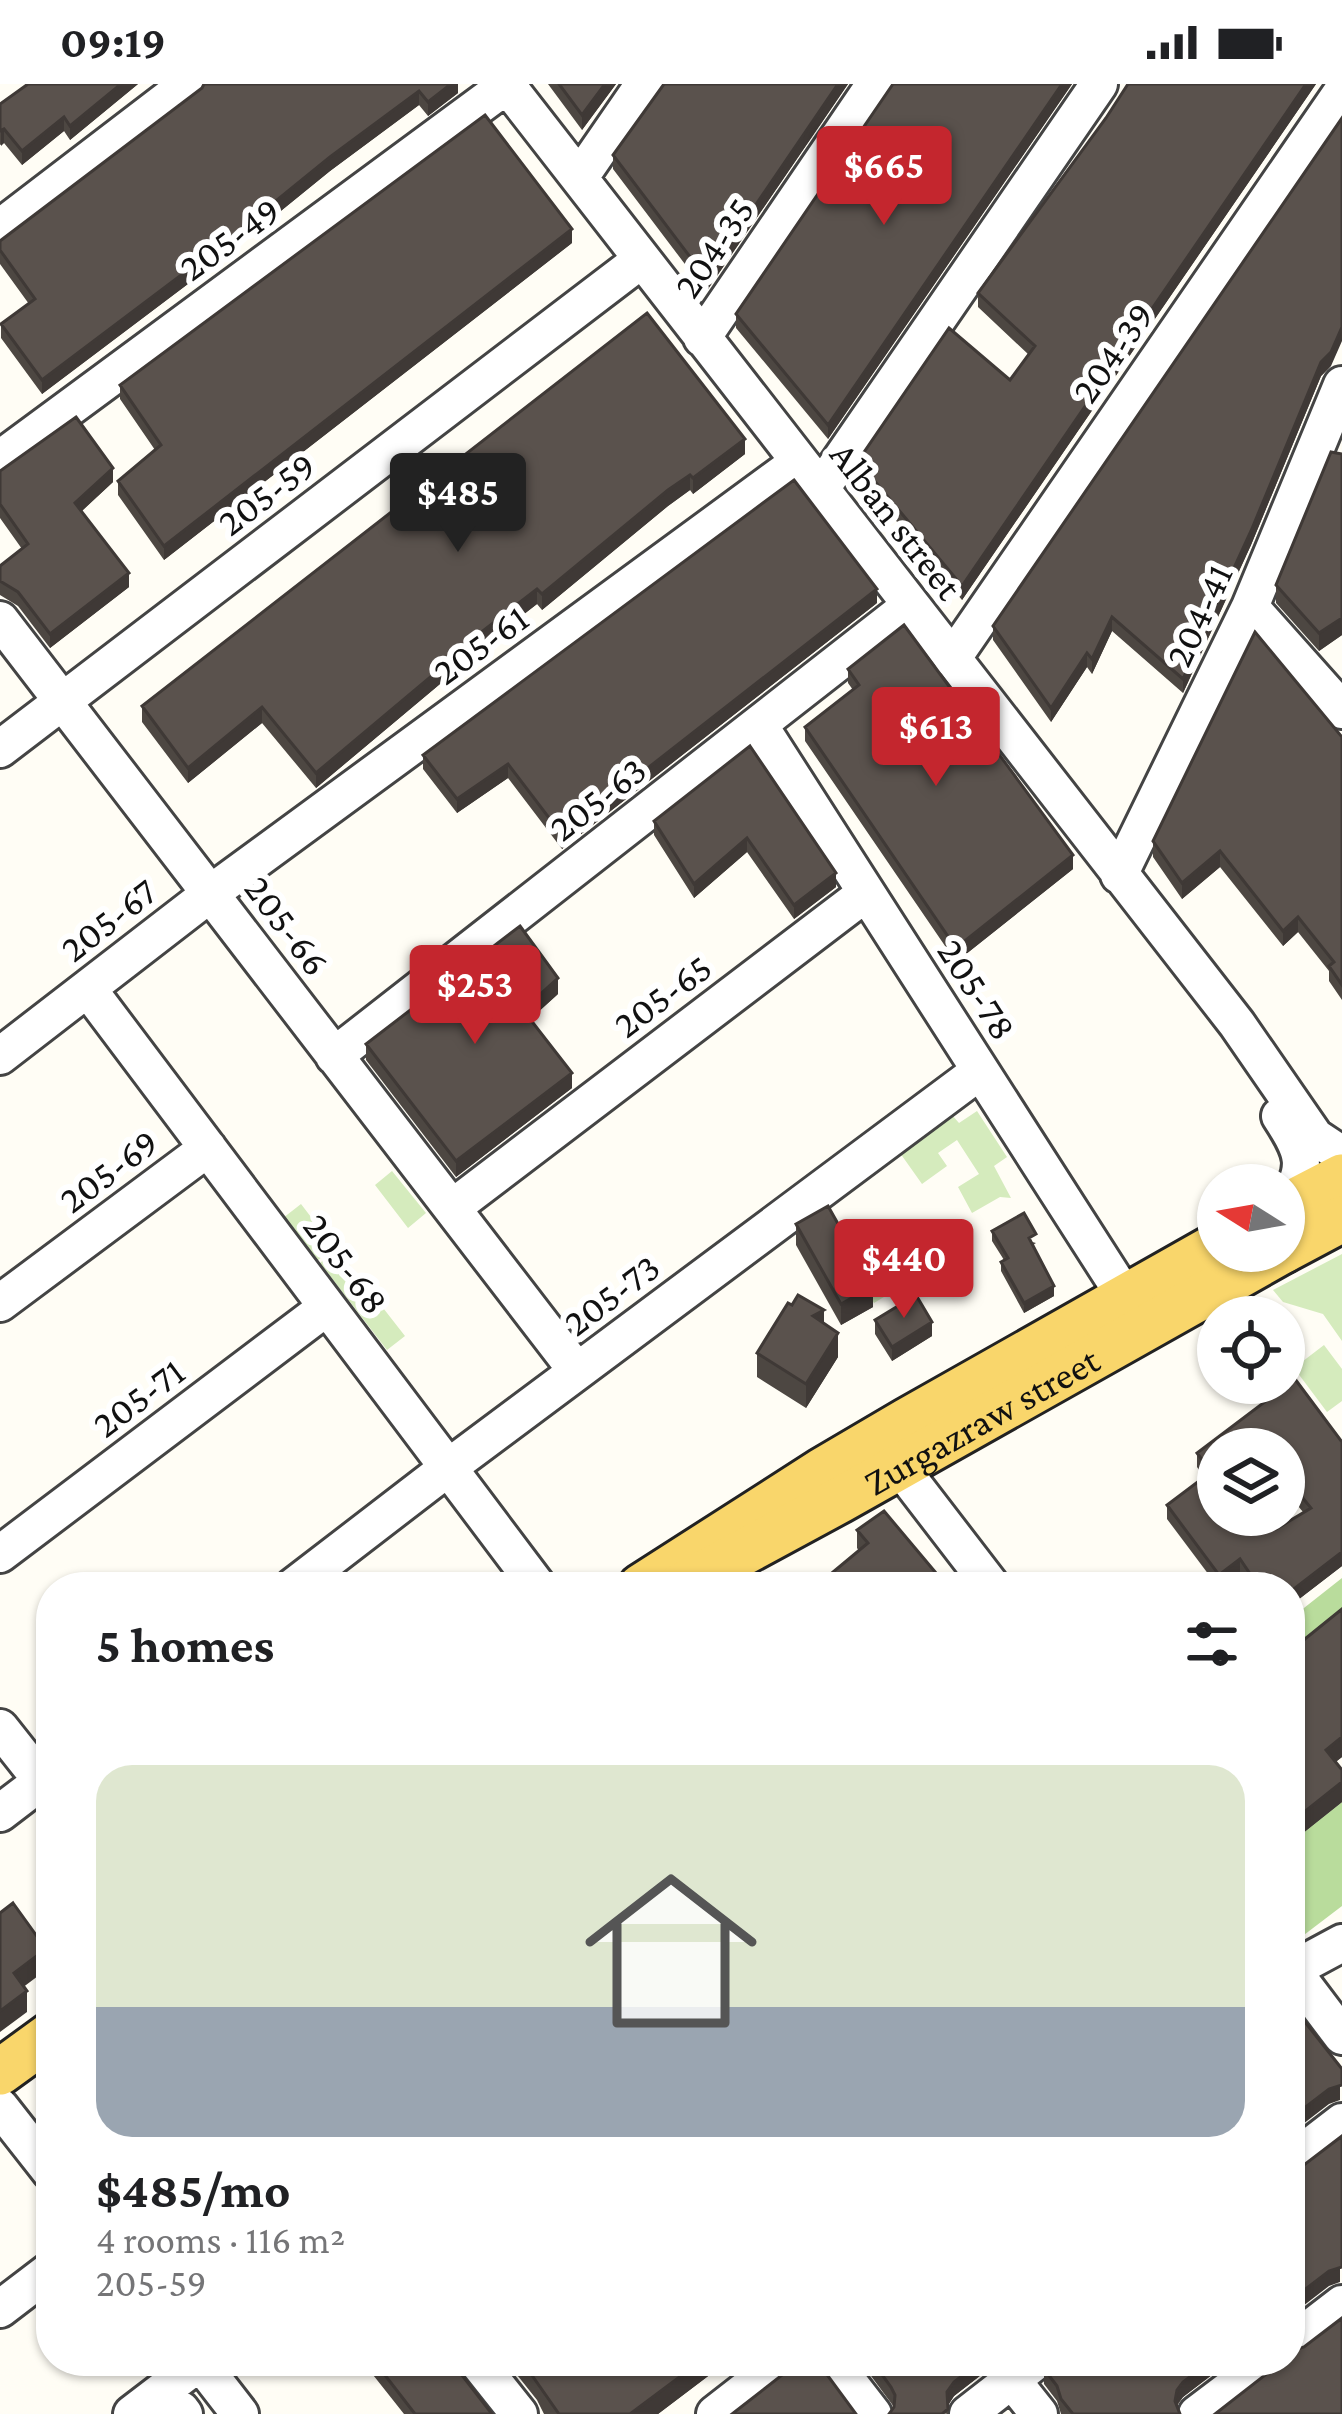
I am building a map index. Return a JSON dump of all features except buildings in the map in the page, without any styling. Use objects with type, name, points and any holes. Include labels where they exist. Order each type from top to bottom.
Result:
[{"type":"main road","name":"Zurgazraw street","points":[[1305,1228],[1342,1177]]},
{"type":"main road","name":"Zurgazraw street","points":[[665,1572],[873,1441],[1197,1257]]},
{"type":"main road","name":"Zurgazraw street","points":[[706,1572],[899,1466],[1231,1272]]},
{"type":"main road","points":[[0,2072],[36,2046]]},
{"type":"street","points":[[0,228],[188,84]]},
{"type":"street","points":[[580,177],[644,84]]},
{"type":"street","name":"204-35","points":[[702,338],[875,84]]},
{"type":"street","name":"205-61","points":[[211,893],[810,476],[1099,84]]},
{"type":"street","name":"Alban street","points":[[507,85],[1250,1042],[1315,1137],[1342,1155]]},
{"type":"street","name":"205-49","points":[[0,459],[507,85]]},
{"type":"street","name":"204-39","points":[[952,658],[1342,92]]},
{"type":"street","name":"205-59","points":[[0,749],[641,260]]},
{"type":"street","name":"204-41","points":[[1120,875],[1250,607],[1338,399]]},
{"type":"street","name":"205-63","points":[[334,1056],[910,606]]},
{"type":"street","points":[[1250,607],[1328,668],[1342,710]]},
{"type":"street","name":"205-66","points":[[0,620],[577,1371]]},
{"type":"street","name":"205-78","points":[[759,724],[1126,1298]]},
{"type":"street","name":"205-65","points":[[452,1208],[866,892]]},
{"type":"street","name":"205-67","points":[[0,1056],[211,893]]},
{"type":"street","name":"205-68","points":[[88,988],[527,1572]]},
{"type":"street","points":[[1223,1008],[1235,1047],[1300,1147],[1301,1164]]},
{"type":"street","name":"205-73","points":[[312,1572],[980,1071]]},
{"type":"street","name":"205-69","points":[[0,1303],[208,1148]]},
{"type":"street","name":"205-71","points":[[0,1554],[328,1307]]},
{"type":"street","points":[[899,1466],[975,1572]]},
{"type":"street","points":[[0,1728],[36,1766]]},
{"type":"street","points":[[0,1813],[36,1785]]},
{"type":"street","points":[[1305,1962],[1342,1943]]},
{"type":"street","points":[[1305,1987],[1342,2036]]},
{"type":"street","points":[[0,2108],[36,2153]]},
{"type":"street","points":[[1305,2150],[1342,2122]]},
{"type":"street","points":[[0,2309],[36,2281]]},
{"type":"street","points":[[1305,2332],[1342,2304]]},
{"type":"street","points":[[132,2414],[181,2376]]},
{"type":"street","points":[[210,2376],[240,2414]]},
{"type":"street","points":[[489,2376],[520,2414]]},
{"type":"street","points":[[715,2414],[764,2376]]},
{"type":"street","points":[[844,2376],[873,2414]]},
{"type":"street","points":[[968,2414],[1016,2376]]},
{"type":"street","points":[[1026,2376],[1039,2414]]},
{"type":"street","points":[[1197,2414],[1247,2376]]},
{"type":"green space","points":[[977,1111],[1007,1157],[994,1166],[1011,1198],[1000,1197],[972,1213],[958,1187],[979,1174],[957,1140],[938,1153],[947,1166],[922,1184],[900,1153],[952,1115],[959,1123]]},
{"type":"green space","points":[[392,1171],[426,1213],[408,1228],[375,1185]]},
{"type":"green space","points":[[301,1204],[334,1247],[317,1261],[283,1218]]},
{"type":"green space","points":[[866,1224],[902,1286],[874,1303],[837,1242]]},
{"type":"green space","points":[[337,1249],[405,1336],[387,1350],[320,1263]]},
{"type":"green space","points":[[1342,1254],[1342,1341],[1323,1314],[1305,1309],[1305,1296],[1278,1296],[1273,1290]]},
{"type":"green space","points":[[1324,1345],[1342,1369],[1342,1401],[1327,1412],[1305,1383],[1305,1360]]},
{"type":"green space","points":[[1342,1578],[1342,1629],[1305,1659],[1305,1607]]},
{"type":"green space","points":[[1342,1802],[1342,1906],[1305,1934],[1305,1831]]}]
